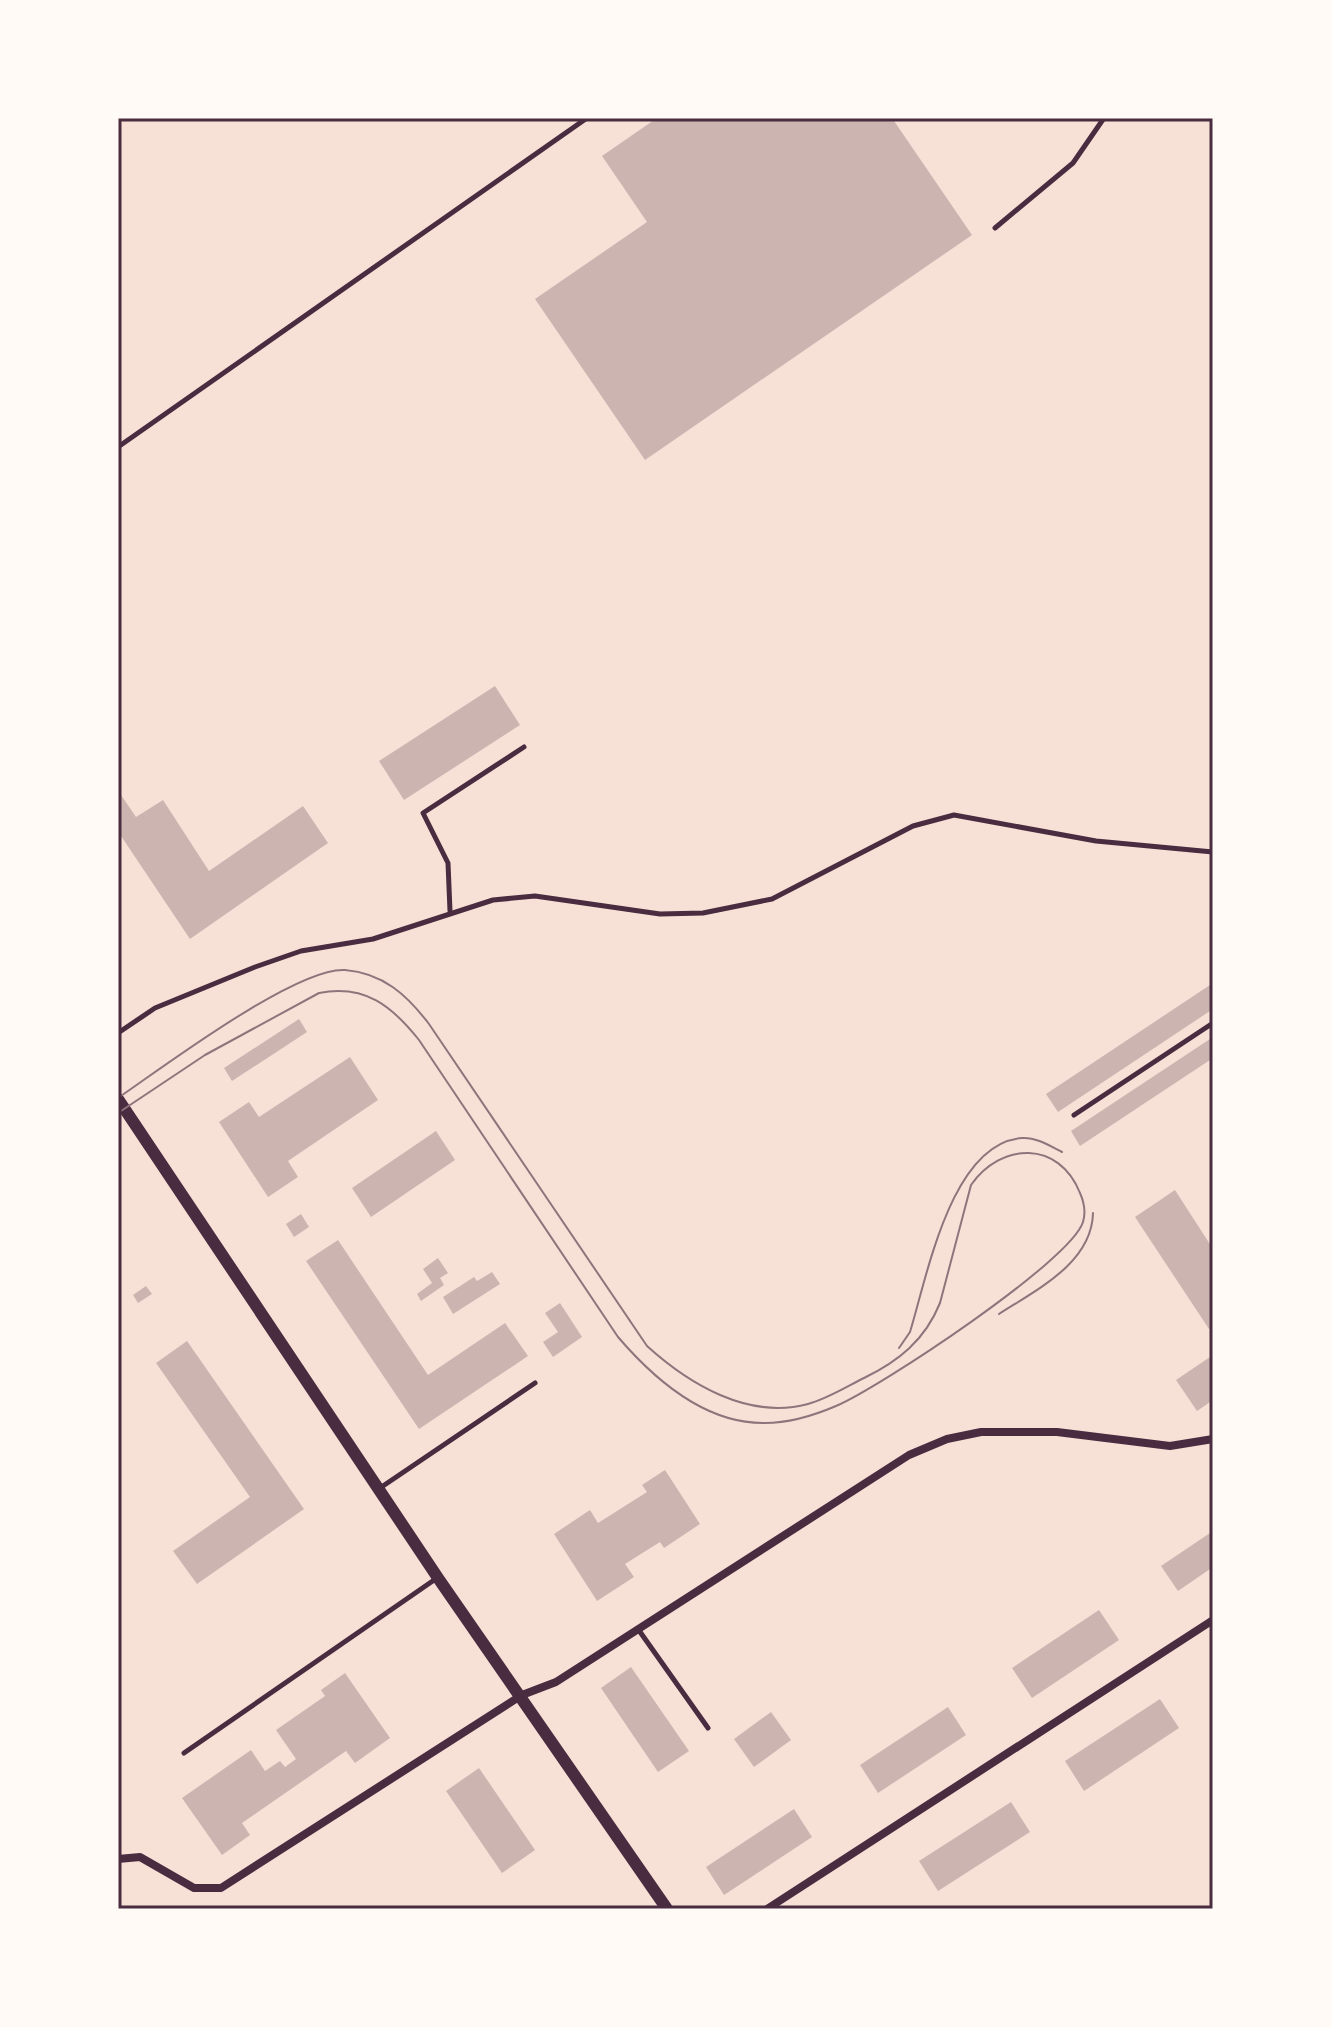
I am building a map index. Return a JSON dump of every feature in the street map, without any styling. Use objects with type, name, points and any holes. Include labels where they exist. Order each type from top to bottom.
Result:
[{"type":"street","points":[[118,1099],[438,1578],[522,1695],[667,1909]]},
{"type":"street","points":[[118,1859],[123,1856],[140,1857],[194,1888],[221,1888],[522,1695],[556,1682],[909,1455],[947,1439],[981,1432],[1023,1431],[1170,1446],[1213,1439]]},
{"type":"street","points":[[767,1909],[1213,1620]]},
{"type":"lane","points":[[118,447],[587,118]]},
{"type":"lane","points":[[995,228],[1073,163],[1104,118]]},
{"type":"lane","points":[[450,911],[448,863],[423,813],[524,747]]},
{"type":"lane","points":[[118,1033],[155,1008],[255,967],[301,951],[373,939],[450,911],[493,900],[535,896],[660,914],[703,913],[772,899],[913,826],[954,815],[1096,841],[1213,852]]},
{"type":"lane","points":[[1074,1115],[1213,1023]]},
{"type":"lane","points":[[379,1489],[535,1383]]},
{"type":"lane","points":[[184,1753],[438,1578]]},
{"type":"lane","points":[[638,1628],[708,1728]]},
{"type":"building","points":[[657,118],[892,118],[972,235],[645,460],[535,299],[647,222],[602,156]]},
{"type":"building","points":[[495,686],[520,725],[404,800],[379,761]]},
{"type":"building","points":[[121,795],[136,817],[163,800],[209,871],[303,806],[328,843],[190,939],[121,836],[118,837]]},
{"type":"building","points":[[1213,983],[1213,1009],[1058,1112],[1046,1094]]},
{"type":"building","points":[[299,1019],[307,1032],[232,1081],[224,1068]]},
{"type":"building","points":[[1213,1037],[1213,1058],[1080,1146],[1071,1131]]},
{"type":"building","points":[[350,1057],[378,1100],[288,1161],[298,1177],[268,1197],[219,1122],[249,1102],[259,1117]]},
{"type":"building","points":[[436,1131],[455,1160],[371,1217],[352,1188]]},
{"type":"building","points":[[1175,1190],[1213,1249],[1213,1327],[1209,1329],[1135,1217]]},
{"type":"building","points":[[301,1214],[309,1227],[294,1237],[286,1224]]},
{"type":"building","points":[[338,1240],[428,1375],[505,1323],[528,1356],[419,1429],[306,1261]]},
{"type":"building","points":[[438,1258],[448,1273],[440,1278],[444,1285],[421,1301],[417,1294],[432,1283],[423,1269]]},
{"type":"building","points":[[492,1272],[500,1284],[453,1314],[443,1297],[474,1277],[477,1281]]},
{"type":"building","points":[[146,1286],[152,1294],[138,1303],[133,1295]]},
{"type":"building","points":[[560,1303],[582,1337],[553,1357],[543,1342],[558,1332],[545,1313]]},
{"type":"building","points":[[187,1341],[304,1509],[197,1584],[173,1551],[250,1497],[156,1363]]},
{"type":"building","points":[[1213,1355],[1213,1400],[1197,1411],[1176,1380]]},
{"type":"building","points":[[665,1470],[700,1524],[664,1548],[660,1542],[625,1564],[634,1577],[597,1601],[554,1534],[590,1510],[598,1523],[647,1492],[642,1485]]},
{"type":"building","points":[[1213,1531],[1213,1567],[1178,1591],[1161,1566]]},
{"type":"building","points":[[1099,1610],[1119,1640],[1032,1698],[1012,1668]]},
{"type":"building","points":[[631,1667],[689,1751],[658,1772],[601,1688]]},
{"type":"building","points":[[345,1673],[390,1738],[355,1763],[346,1751],[242,1823],[250,1835],[222,1855],[182,1798],[251,1750],[265,1771],[280,1761],[285,1767],[296,1759],[276,1730],[325,1696],[321,1690]]},
{"type":"building","points":[[1160,1699],[1179,1728],[1084,1791],[1065,1761]]},
{"type":"building","points":[[948,1707],[966,1735],[878,1793],[860,1765]]},
{"type":"building","points":[[771,1712],[791,1740],[754,1767],[734,1739]]},
{"type":"building","points":[[479,1768],[535,1850],[502,1873],[446,1791]]},
{"type":"building","points":[[1011,1802],[1030,1832],[938,1891],[919,1861]]},
{"type":"building","points":[[794,1809],[812,1837],[724,1895],[706,1867]]},
{"type":"tram line","points":[[118,1098],[230,1022],[295,985],[323,973],[345,970],[382,981],[403,995],[429,1024],[647,1346],[701,1385],[742,1403],[763,1407],[786,1408],[822,1399],[889,1364],[919,1339],[940,1303],[971,1185],[983,1171],[998,1161],[1029,1153],[1058,1163],[1071,1176],[1080,1193],[1084,1215],[1071,1240],[1011,1293],[930,1350],[858,1395],[836,1406],[792,1420],[774,1423],[743,1421],[722,1416],[682,1396],[648,1368],[618,1337],[419,1040],[398,1017],[376,1000],[350,992],[319,993],[205,1055],[118,1113]]},
{"type":"tram line","points":[[899,1348],[910,1332],[946,1216],[960,1187],[977,1163],[998,1146],[1022,1138],[1038,1140],[1062,1152]]},
{"type":"tram line","points":[[999,1314],[1045,1285],[1073,1261],[1090,1231],[1093,1213]]}]
